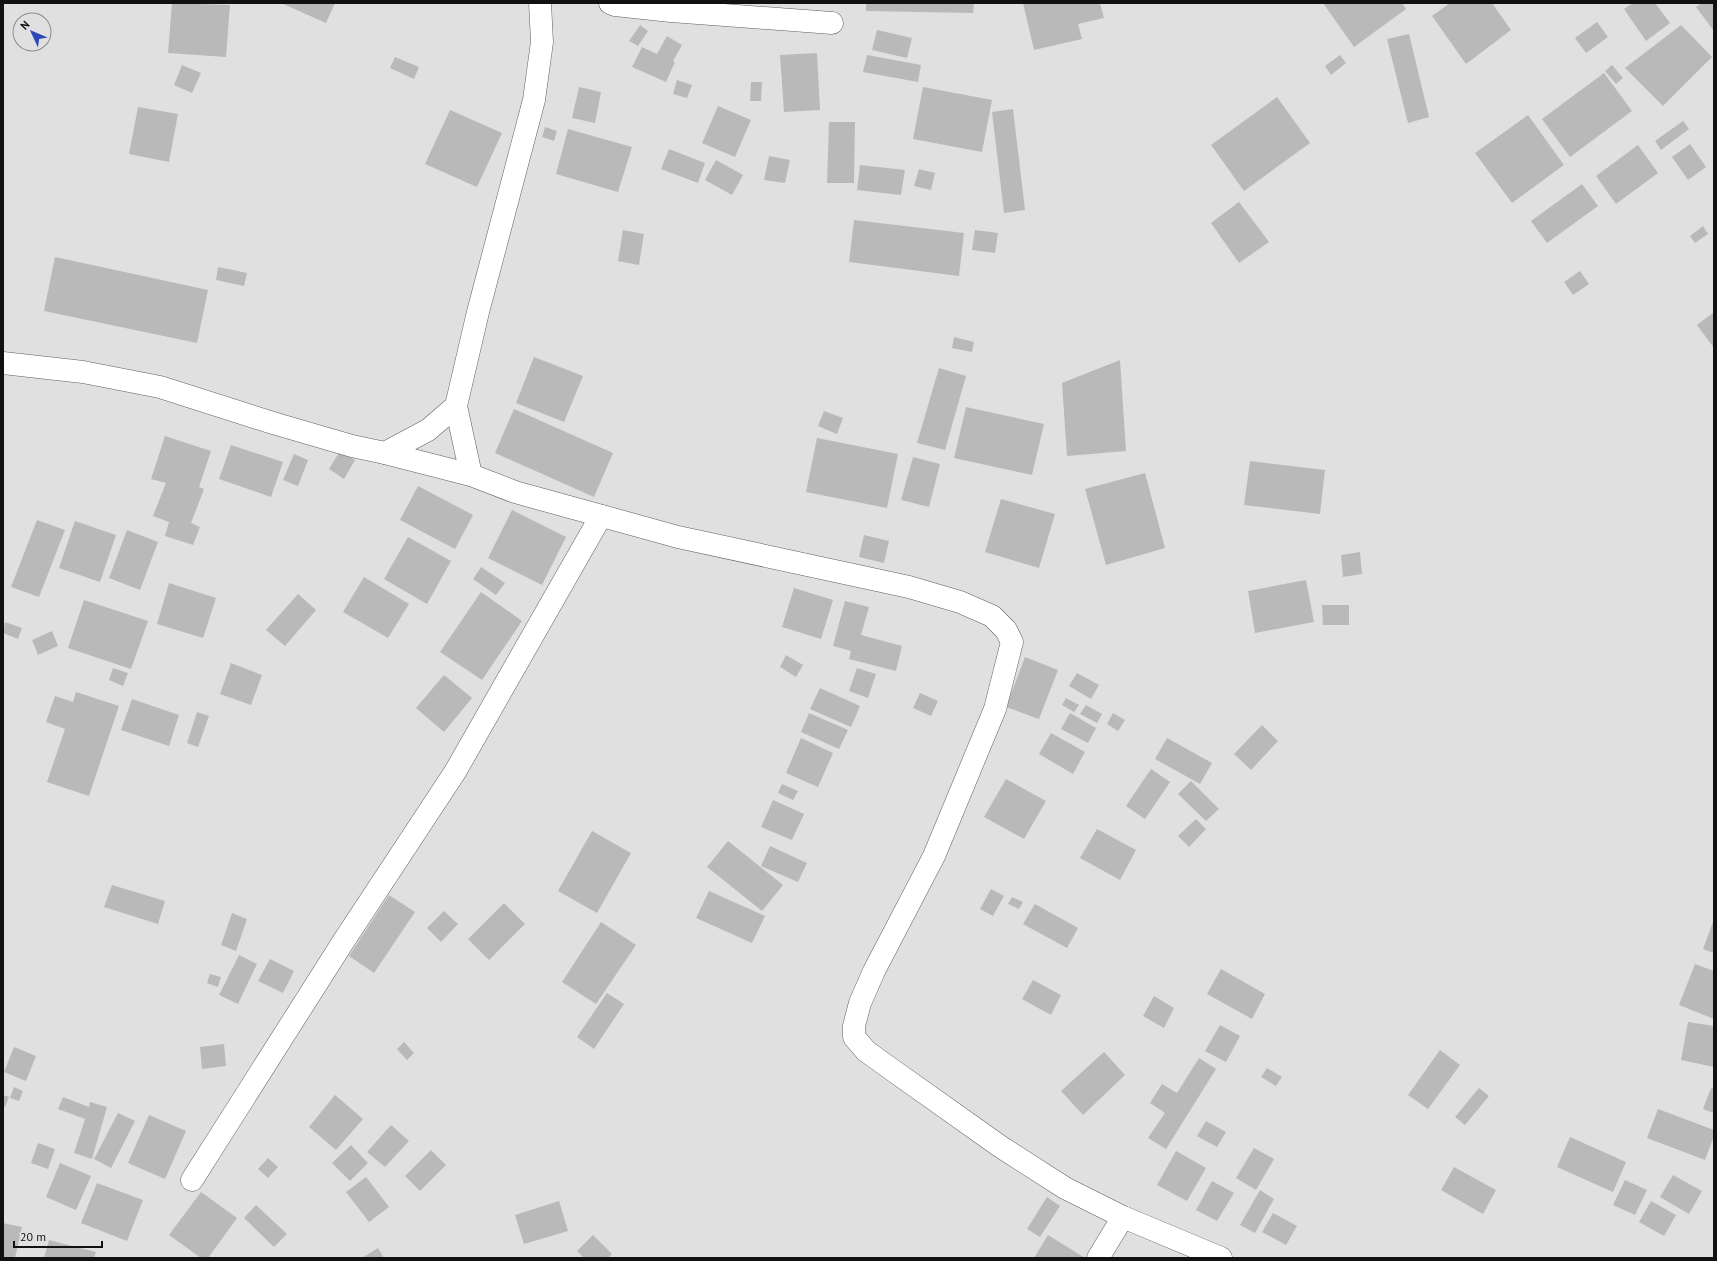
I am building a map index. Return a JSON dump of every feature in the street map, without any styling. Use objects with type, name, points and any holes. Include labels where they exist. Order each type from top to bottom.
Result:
[{"type":"street","points":[[471,475],[456,406],[478,312],[534,100],[542,42],[540,3]]},
{"type":"street","points":[[610,3],[615,5],[671,11],[832,23]]},
{"type":"street","points":[[3,363],[83,372],[160,387],[352,446],[471,475],[515,492],[601,516],[678,537],[909,587],[960,602],[992,616],[1006,630],[1012,642],[995,709],[934,856],[874,971],[860,1002],[854,1026],[854,1037],[866,1051],[1001,1147],[1065,1188],[1123,1217],[1222,1258]]},
{"type":"street","points":[[385,453],[428,430],[456,406]]},
{"type":"street","points":[[192,1180],[343,942],[455,772],[601,516]]},
{"type":"street","points":[[1098,1258],[1123,1217]]},
{"type":"building","points":[[172,3],[230,5],[226,57],[168,53]]},
{"type":"building","points":[[281,3],[335,3],[326,23]]},
{"type":"building","points":[[866,3],[974,3],[973,13],[866,11]]},
{"type":"building","points":[[1023,3],[1100,3],[1104,18],[1078,24],[1082,39],[1034,50]]},
{"type":"building","points":[[1323,3],[1402,3],[1406,9],[1354,47]]},
{"type":"building","points":[[1450,3],[1492,3],[1511,30],[1466,64],[1432,16]]},
{"type":"building","points":[[1633,3],[1655,3],[1670,23],[1646,41],[1624,9]]},
{"type":"building","points":[[1702,3],[1714,3],[1714,31],[1696,7]]},
{"type":"building","points":[[1597,22],[1608,37],[1586,53],[1575,38]]},
{"type":"building","points":[[640,25],[648,31],[638,46],[629,41]]},
{"type":"building","points":[[1681,25],[1712,57],[1663,106],[1625,68]]},
{"type":"building","points":[[877,30],[912,38],[907,58],[872,50]]},
{"type":"building","points":[[1409,34],[1429,117],[1408,123],[1387,39]]},
{"type":"building","points":[[667,36],[682,45],[673,61],[675,62],[666,82],[632,67],[642,47],[657,54]]},
{"type":"building","points":[[817,53],[820,110],[784,112],[780,55]]},
{"type":"building","points":[[867,55],[921,65],[918,82],[863,72]]},
{"type":"building","points":[[1340,55],[1346,63],[1331,75],[1325,66]]},
{"type":"building","points":[[395,57],[419,67],[414,79],[390,68]]},
{"type":"building","points":[[182,65],[201,73],[192,93],[174,85]]},
{"type":"building","points":[[1612,65],[1623,78],[1616,84],[1605,71]]},
{"type":"building","points":[[1604,73],[1632,111],[1570,157],[1542,119]]},
{"type":"building","points":[[677,80],[692,85],[687,98],[673,94]]},
{"type":"building","points":[[751,82],[762,82],[761,101],[750,101]]},
{"type":"building","points":[[579,87],[601,92],[595,123],[572,118]]},
{"type":"building","points":[[923,87],[992,100],[982,152],[913,139]]},
{"type":"building","points":[[1277,97],[1310,143],[1244,191],[1211,145]]},
{"type":"building","points":[[718,106],[751,120],[735,157],[702,143]]},
{"type":"building","points":[[138,107],[178,114],[169,162],[129,154]]},
{"type":"building","points":[[1013,109],[1025,210],[1004,213],[992,112]]},
{"type":"building","points":[[450,110],[502,133],[477,187],[425,164]]},
{"type":"building","points":[[1528,115],[1564,165],[1512,203],[1475,153]]},
{"type":"building","points":[[1683,121],[1689,129],[1661,150],[1655,141]]},
{"type":"building","points":[[829,122],[855,122],[854,183],[827,183]]},
{"type":"building","points":[[545,127],[557,131],[554,141],[542,137]]},
{"type":"building","points":[[568,129],[632,147],[618,192],[556,174]]},
{"type":"building","points":[[1690,144],[1706,167],[1688,180],[1672,157]]},
{"type":"building","points":[[1638,145],[1658,173],[1616,204],[1596,176]]},
{"type":"building","points":[[669,149],[705,163],[698,183],[661,169]]},
{"type":"building","points":[[769,156],[790,160],[785,183],[764,180]]},
{"type":"building","points":[[716,160],[743,175],[732,195],[705,180]]},
{"type":"building","points":[[860,165],[905,170],[901,195],[857,190]]},
{"type":"building","points":[[919,169],[935,173],[931,190],[914,186]]},
{"type":"building","points":[[1582,184],[1598,206],[1547,243],[1531,221]]},
{"type":"building","points":[[1239,202],[1269,242],[1239,263],[1211,223]]},
{"type":"building","points":[[854,220],[964,233],[959,276],[849,262]]},
{"type":"building","points":[[1703,226],[1708,234],[1695,243],[1690,236]]},
{"type":"building","points":[[623,230],[644,234],[639,265],[618,261]]},
{"type":"building","points":[[975,230],[998,233],[995,253],[972,250]]},
{"type":"building","points":[[55,257],[208,290],[197,343],[44,311]]},
{"type":"building","points":[[218,267],[247,273],[244,286],[216,280]]},
{"type":"building","points":[[1580,271],[1589,284],[1573,295],[1564,282]]},
{"type":"building","points":[[1714,312],[1714,348],[1697,325]]},
{"type":"building","points":[[954,337],[974,342],[972,352],[952,348]]},
{"type":"building","points":[[534,357],[583,376],[564,422],[516,403]]},
{"type":"building","points":[[1120,360],[1126,451],[1067,456],[1062,383]]},
{"type":"building","points":[[939,368],[966,376],[945,450],[917,443]]},
{"type":"building","points":[[966,407],[1044,424],[1032,475],[954,458]]},
{"type":"building","points":[[514,409],[613,453],[594,497],[495,453]]},
{"type":"building","points":[[824,411],[843,418],[837,434],[818,426]]},
{"type":"building","points":[[165,436],[211,451],[199,487],[204,489],[191,523],[200,527],[193,545],[165,536],[169,522],[153,516],[166,483],[151,479]]},
{"type":"building","points":[[817,438],[898,454],[887,508],[806,492]]},
{"type":"building","points":[[231,445],[283,462],[271,497],[219,479]]},
{"type":"building","points":[[340,451],[355,460],[344,479],[329,469]]},
{"type":"building","points":[[294,454],[308,460],[298,486],[283,480]]},
{"type":"building","points":[[913,457],[940,464],[929,507],[901,500]]},
{"type":"building","points":[[1250,461],[1325,470],[1320,514],[1244,505]]},
{"type":"building","points":[[1145,473],[1165,548],[1106,565],[1085,489]]},
{"type":"building","points":[[418,486],[473,515],[455,549],[400,520]]},
{"type":"building","points":[[1001,499],[1055,514],[1039,568],[985,552]]},
{"type":"building","points":[[512,510],[566,537],[542,585],[488,558]]},
{"type":"building","points":[[37,520],[65,530],[39,597],[11,587]]},
{"type":"building","points":[[75,521],[116,535],[100,582],[59,568]]},
{"type":"building","points":[[127,530],[158,542],[140,590],[109,578]]},
{"type":"building","points":[[864,535],[889,541],[884,563],[859,557]]},
{"type":"building","points":[[408,537],[451,561],[427,604],[384,579]]},
{"type":"building","points":[[1360,552],[1362,574],[1343,577],[1341,555]]},
{"type":"building","points":[[481,567],[505,583],[496,595],[473,579]]},
{"type":"building","points":[[364,577],[409,604],[388,638],[343,612]]},
{"type":"building","points":[[1306,580],[1314,622],[1255,633],[1248,591]]},
{"type":"building","points":[[169,583],[216,598],[203,638],[157,624]]},
{"type":"building","points":[[794,588],[833,600],[821,639],[782,627]]},
{"type":"building","points":[[481,592],[522,621],[482,680],[440,652]]},
{"type":"building","points":[[298,594],[316,610],[285,646],[266,630]]},
{"type":"building","points":[[84,600],[148,621],[131,669],[68,648]]},
{"type":"building","points":[[845,601],[869,607],[861,635],[902,646],[896,671],[849,659],[851,651],[833,646]]},
{"type":"building","points":[[1322,605],[1349,605],[1349,625],[1323,625]]},
{"type":"building","points":[[5,622],[22,628],[18,639],[3,633]]},
{"type":"building","points":[[52,631],[58,646],[38,655],[32,640]]},
{"type":"building","points":[[786,655],[803,665],[796,677],[780,667]]},
{"type":"building","points":[[1025,657],[1058,670],[1039,719],[1006,707]]},
{"type":"building","points":[[231,663],[262,675],[251,705],[220,694]]},
{"type":"building","points":[[113,668],[128,673],[123,686],[109,680]]},
{"type":"building","points":[[857,668],[876,674],[868,698],[849,691]]},
{"type":"building","points":[[1077,673],[1099,685],[1091,699],[1069,686]]},
{"type":"building","points":[[444,675],[472,698],[444,732],[416,708]]},
{"type":"building","points":[[820,688],[860,706],[851,727],[810,709]]},
{"type":"building","points":[[76,692],[119,706],[89,796],[47,782],[65,729],[46,722],[55,696],[73,702]]},
{"type":"building","points":[[920,693],[938,701],[931,716],[913,708]]},
{"type":"building","points":[[1066,698],[1079,705],[1074,712],[1062,705]]},
{"type":"building","points":[[132,699],[179,715],[169,746],[121,730]]},
{"type":"building","points":[[1086,705],[1102,714],[1097,723],[1080,714]]},
{"type":"building","points":[[197,712],[209,716],[198,747],[187,743]]},
{"type":"building","points":[[809,713],[848,730],[839,749],[801,732]]},
{"type":"building","points":[[1070,713],[1096,728],[1088,743],[1061,729]]},
{"type":"building","points":[[1113,713],[1125,720],[1118,731],[1107,724]]},
{"type":"building","points":[[1262,725],[1278,741],[1251,770],[1234,754]]},
{"type":"building","points":[[1051,733],[1085,752],[1073,774],[1039,754]]},
{"type":"building","points":[[801,738],[833,753],[818,787],[786,773]]},
{"type":"building","points":[[1167,738],[1212,763],[1200,784],[1155,759]]},
{"type":"building","points":[[1151,769],[1170,782],[1145,819],[1126,806]]},
{"type":"building","points":[[1006,779],[1046,801],[1024,839],[984,817]]},
{"type":"building","points":[[1191,781],[1219,809],[1206,821],[1178,794]]},
{"type":"building","points":[[782,784],[798,791],[793,800],[778,793]]},
{"type":"building","points":[[773,800],[804,814],[792,840],[761,827]]},
{"type":"building","points":[[1196,819],[1206,829],[1189,847],[1178,836]]},
{"type":"building","points":[[1097,829],[1136,850],[1120,880],[1080,858]]},
{"type":"building","points":[[592,831],[631,853],[597,913],[558,891]]},
{"type":"building","points":[[728,841],[783,885],[762,911],[707,867]]},
{"type":"building","points":[[770,846],[807,863],[798,882],[761,866]]},
{"type":"building","points":[[112,885],[165,901],[158,924],[104,907]]},
{"type":"building","points":[[991,889],[1004,896],[993,916],[980,909]]},
{"type":"building","points":[[709,891],[765,916],[752,943],[696,918]]},
{"type":"building","points":[[389,895],[415,912],[374,973],[349,956]]},
{"type":"building","points":[[1012,897],[1023,902],[1019,909],[1008,904]]},
{"type":"building","points":[[504,903],[525,924],[489,960],[468,939]]},
{"type":"building","points":[[1035,904],[1078,928],[1067,948],[1023,924]]},
{"type":"building","points":[[444,911],[458,924],[441,942],[427,928]]},
{"type":"building","points":[[232,913],[247,919],[236,951],[221,945]]},
{"type":"building","points":[[1714,919],[1714,953],[1703,949]]},
{"type":"building","points":[[601,922],[636,945],[596,1004],[562,982]]},
{"type":"building","points":[[239,955],[257,964],[238,1004],[219,995]]},
{"type":"building","points":[[270,959],[294,971],[283,993],[258,981]]},
{"type":"building","points":[[1695,964],[1714,971],[1714,1019],[1679,1005]]},
{"type":"building","points":[[1221,969],[1265,994],[1252,1019],[1207,994]]},
{"type":"building","points":[[210,974],[221,977],[218,987],[207,983]]},
{"type":"building","points":[[1033,980],[1061,995],[1051,1015],[1022,999]]},
{"type":"building","points":[[607,993],[624,1004],[594,1049],[577,1037]]},
{"type":"building","points":[[1154,996],[1174,1008],[1164,1028],[1143,1016]]},
{"type":"building","points":[[1688,1022],[1714,1026],[1714,1067],[1681,1060]]},
{"type":"building","points":[[1220,1025],[1240,1036],[1226,1062],[1205,1051]]},
{"type":"building","points":[[404,1042],[414,1053],[407,1060],[397,1049]]},
{"type":"building","points":[[224,1044],[226,1066],[202,1069],[200,1047]]},
{"type":"building","points":[[14,1047],[36,1056],[26,1081],[4,1072]]},
{"type":"building","points":[[1440,1050],[1460,1065],[1428,1109],[1408,1095]]},
{"type":"building","points":[[1104,1052],[1125,1075],[1083,1115],[1061,1091]]},
{"type":"building","points":[[1199,1058],[1216,1069],[1166,1149],[1148,1138],[1165,1113],[1150,1103],[1162,1084],[1177,1093]]},
{"type":"building","points":[[1267,1068],[1282,1077],[1276,1086],[1261,1077]]},
{"type":"building","points":[[14,1087],[23,1091],[19,1101],[10,1098]]},
{"type":"building","points":[[1479,1088],[1489,1096],[1465,1125],[1455,1117]]},
{"type":"building","points":[[1711,1088],[1714,1089],[1714,1113],[1703,1109]]},
{"type":"building","points":[[3,1095],[9,1097],[5,1107],[3,1106]]},
{"type":"building","points":[[335,1095],[363,1119],[336,1150],[309,1127]]},
{"type":"building","points":[[63,1097],[89,1107],[90,1102],[107,1107],[92,1159],[74,1153],[85,1119],[58,1109]]},
{"type":"building","points":[[1658,1109],[1714,1130],[1714,1136],[1705,1160],[1647,1138]]},
{"type":"building","points":[[118,1113],[135,1121],[111,1168],[94,1159]]},
{"type":"building","points":[[149,1115],[186,1131],[165,1179],[128,1163]]},
{"type":"building","points":[[1206,1121],[1226,1132],[1217,1147],[1197,1136]]},
{"type":"building","points":[[391,1125],[409,1141],[385,1167],[367,1152]]},
{"type":"building","points":[[1570,1137],[1626,1162],[1613,1192],[1557,1167]]},
{"type":"building","points":[[38,1143],[55,1149],[48,1169],[31,1163]]},
{"type":"building","points":[[351,1145],[368,1163],[350,1181],[332,1163]]},
{"type":"building","points":[[1254,1148],[1274,1159],[1256,1190],[1236,1178]]},
{"type":"building","points":[[431,1150],[446,1165],[420,1191],[405,1176]]},
{"type":"building","points":[[1176,1151],[1206,1168],[1187,1201],[1157,1185]]},
{"type":"building","points":[[268,1158],[278,1167],[268,1178],[258,1169]]},
{"type":"building","points":[[60,1163],[91,1176],[76,1210],[46,1197]]},
{"type":"building","points":[[1454,1167],[1496,1190],[1483,1214],[1441,1190]]},
{"type":"building","points":[[1673,1175],[1702,1191],[1689,1214],[1660,1197]]},
{"type":"building","points":[[366,1177],[389,1207],[369,1222],[346,1192]]},
{"type":"building","points":[[1625,1180],[1647,1190],[1635,1215],[1613,1205]]},
{"type":"building","points":[[1212,1181],[1234,1193],[1217,1221],[1196,1210]]},
{"type":"building","points":[[97,1183],[143,1200],[127,1241],[81,1223]]},
{"type":"building","points":[[1260,1190],[1274,1199],[1255,1233],[1240,1225]]},
{"type":"building","points":[[201,1192],[237,1218],[208,1258],[201,1258],[169,1235]]},
{"type":"building","points":[[1047,1197],[1060,1206],[1040,1237],[1027,1229]]},
{"type":"building","points":[[559,1201],[568,1231],[524,1244],[515,1215]]},
{"type":"building","points":[[1651,1201],[1676,1215],[1664,1236],[1639,1222]]},
{"type":"building","points":[[256,1205],[287,1234],[274,1247],[244,1218]]},
{"type":"building","points":[[1273,1213],[1297,1226],[1286,1245],[1262,1232]]},
{"type":"building","points":[[3,1223],[22,1227],[15,1258],[3,1258]]},
{"type":"building","points":[[593,1235],[612,1254],[608,1258],[584,1258],[577,1251]]},
{"type":"building","points":[[1048,1235],[1085,1258],[1034,1258]]},
{"type":"building","points":[[49,1240],[96,1252],[94,1258],[44,1258]]},
{"type":"building","points":[[378,1248],[384,1258],[362,1258]]}]
